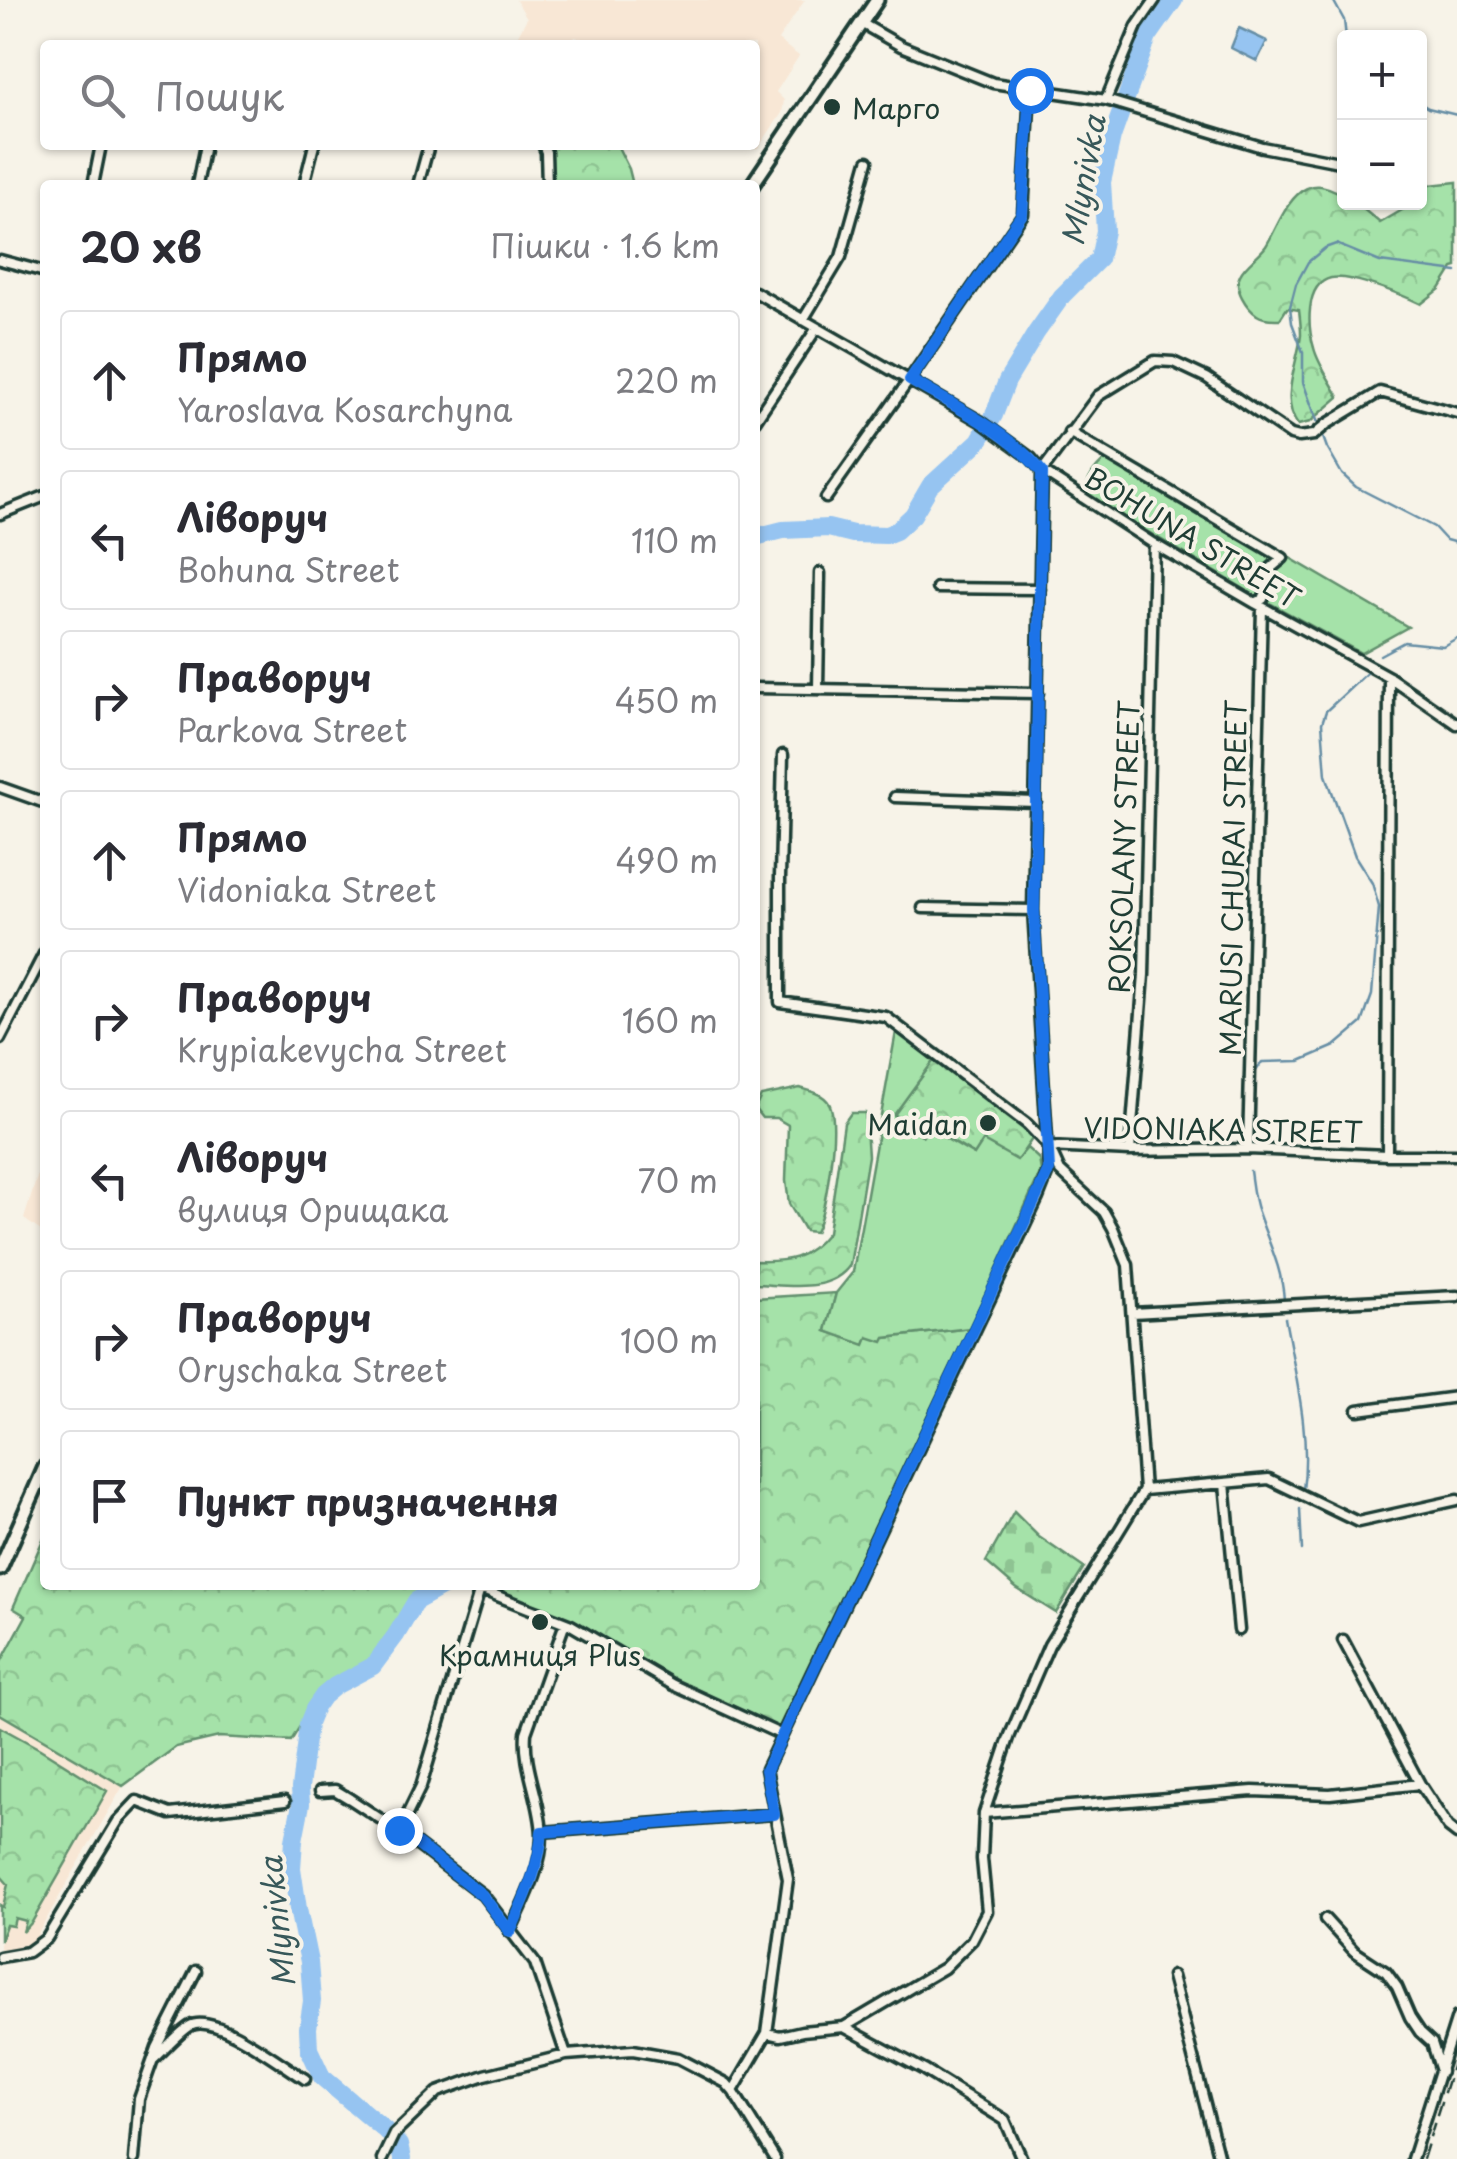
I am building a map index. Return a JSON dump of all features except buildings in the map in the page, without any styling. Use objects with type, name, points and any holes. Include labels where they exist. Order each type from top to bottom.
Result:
[{"type":"main road","points":[[755,180],[877,0]]},
{"type":"main road","points":[[0,1569],[40,1478]]},
{"type":"street","points":[[1110,101],[1137,26],[1155,0]]},
{"type":"street","points":[[861,23],[902,46],[993,84],[1110,101],[1262,147],[1337,162]]},
{"type":"street","points":[[826,498],[1022,214],[1030,90]]},
{"type":"street","points":[[94,180],[101,150]]},
{"type":"street","points":[[198,180],[205,150]]},
{"type":"street","points":[[305,180],[313,150]]},
{"type":"street","points":[[419,180],[427,150]]},
{"type":"street","points":[[545,150],[547,180]]},
{"type":"street","points":[[802,320],[840,257],[868,160]]},
{"type":"street","points":[[0,260],[40,271]]},
{"type":"street","name":"BOHUNA STREET","points":[[760,295],[980,422],[1031,458],[1042,472],[1154,544],[1389,677],[1457,724]]},
{"type":"street","points":[[760,414],[817,328]]},
{"type":"street","points":[[1049,1147],[1034,910],[1042,472],[1098,396],[1155,361],[1164,360],[1206,378],[1291,436],[1314,434],[1380,392],[1457,413]]},
{"type":"street","points":[[1069,432],[1283,558],[1270,569],[1258,606]]},
{"type":"street","points":[[0,514],[40,498]]},
{"type":"street","name":"ROKSOLANY STREET","points":[[1130,1151],[1144,975],[1154,544]]},
{"type":"street","points":[[818,688],[820,573]]},
{"type":"street","points":[[938,588],[1040,589]]},
{"type":"street","name":"MARUSI CHURAI STREET","points":[[1248,1149],[1258,606]]},
{"type":"street","points":[[1387,1155],[1389,677]]},
{"type":"street","points":[[760,688],[1038,693]]},
{"type":"street","points":[[766,2033],[780,2036],[844,2027],[944,1968],[972,1940],[987,1910],[982,1859],[984,1813],[1010,1734],[1049,1645],[1144,1490],[1128,1265],[1104,1212],[1060,1171],[1049,1147],[1027,1124],[886,1016],[780,1002],[784,754]]},
{"type":"street","points":[[0,787],[40,802]]},
{"type":"street","points":[[895,797],[1036,802]]},
{"type":"street","points":[[923,908],[1034,910]]},
{"type":"street","points":[[0,1039],[40,962]]},
{"type":"street","name":"VIDONIAKA STREET","points":[[733,2090],[766,2033],[788,1879],[766,1770],[1038,1198],[1049,1170],[1049,1147],[1457,1155]]},
{"type":"street","points":[[1132,1314],[1457,1296]]},
{"type":"street","points":[[1358,1410],[1457,1397]]},
{"type":"street","points":[[1144,1490],[1269,1478],[1358,1522],[1457,1500]]},
{"type":"street","points":[[1225,1482],[1239,1630]]},
{"type":"street","points":[[399,1830],[421,1786],[480,1590],[565,1623],[674,1686],[782,1734]]},
{"type":"street","points":[[510,1932],[533,1878],[542,1832],[525,1752],[526,1733],[565,1623]]},
{"type":"street","points":[[1342,1640],[1420,1784],[1457,1834]]},
{"type":"street","points":[[984,1813],[1253,1791],[1330,1794],[1420,1784]]},
{"type":"street","points":[[320,1791],[335,1790],[399,1830],[482,1895],[535,1963],[566,2055]]},
{"type":"street","points":[[0,1957],[28,1952],[46,1938],[118,1821],[136,1801],[170,1814],[285,1801]]},
{"type":"street","points":[[542,1832],[774,1814]]},
{"type":"street","points":[[1326,1919],[1354,1951],[1386,1972],[1410,2017],[1432,2043],[1440,2072]]},
{"type":"street","points":[[134,2159],[139,2100],[151,2062],[196,1971]]},
{"type":"street","points":[[1172,1976],[1219,2159]]},
{"type":"street","points":[[1412,2159],[1457,2016]]},
{"type":"street","points":[[151,2062],[191,2025],[203,2024],[238,2036],[305,2078]]},
{"type":"street","points":[[844,2027],[1005,2120],[1022,2159]]},
{"type":"street","points":[[1432,2043],[1451,2036]]},
{"type":"street","points":[[382,2159],[394,2134],[438,2092],[485,2074],[566,2055],[632,2050],[678,2058],[726,2083],[776,2159]]},
{"type":"shaded area","points":[[516,0],[805,0],[778,40],[799,56],[776,92],[784,100],[782,113],[760,145],[760,40],[530,40],[517,37],[527,18]]},
{"type":"shaded area","points":[[40,1167],[40,1230],[24,1219]]},
{"type":"shaded area","points":[[0,1714],[123,1786],[32,1944],[0,1950]]},
{"type":"green space","points":[[548,150],[620,150],[632,180],[549,180]]},
{"type":"green space","points":[[1457,182],[1457,267],[1440,289],[1421,304],[1351,279],[1331,278],[1322,282],[1310,308],[1312,340],[1318,360],[1339,397],[1310,422],[1298,425],[1290,393],[1301,335],[1299,310],[1287,308],[1280,319],[1257,315],[1240,292],[1238,280],[1242,271],[1266,246],[1294,198],[1307,188],[1321,186],[1337,192],[1337,210],[1364,210],[1380,223],[1402,210],[1427,210],[1427,185]]},
{"type":"green space","points":[[1106,459],[1271,556],[1290,558],[1408,627],[1361,653],[1253,594],[1084,494],[1092,474]]},
{"type":"green space","points":[[896,1032],[934,1060],[894,1115],[923,1136],[928,1128],[974,1155],[983,1141],[1017,1160],[1027,1148],[1039,1159],[1041,1171],[970,1328],[885,1338],[883,1342],[868,1337],[865,1345],[826,1331],[836,1293],[853,1272]]},
{"type":"green space","points":[[934,1060],[1024,1124],[1034,1136],[1017,1161],[975,1155],[929,1128],[923,1136],[894,1114]]},
{"type":"green space","points":[[800,1088],[819,1094],[831,1108],[830,1171],[815,1232],[805,1231],[789,1204],[788,1125],[776,1118],[762,1118],[761,1096]]},
{"type":"green space","points":[[851,1113],[865,1113],[868,1156],[850,1265],[820,1284],[760,1284],[760,1261],[804,1254],[828,1232],[844,1123]]},
{"type":"green space","points":[[836,1293],[826,1331],[865,1344],[868,1337],[970,1328],[780,1728],[672,1680],[564,1617],[493,1590],[760,1590],[760,1298]]},
{"type":"green space","points":[[1014,1512],[1039,1537],[1084,1568],[1056,1613],[1016,1588],[986,1562]]},
{"type":"green space","points":[[40,1546],[40,1590],[444,1590],[405,1608],[370,1662],[322,1690],[291,1741],[219,1737],[176,1747],[123,1786],[0,1714],[0,1664],[26,1616],[13,1608]]},
{"type":"green space","points":[[0,1727],[107,1791],[32,1922],[23,1932],[26,1921],[15,1918],[13,1926],[6,1925],[0,1941],[0,1905],[3,1907],[8,1884],[0,1875]]},
{"type":"water","points":[[1239,28],[1267,41],[1257,61],[1231,48]]},
{"type":"waterway","name":"Mlynivka","points":[[760,536],[783,530],[828,528],[853,534],[886,535],[896,531],[913,515],[930,486],[979,441],[1007,381],[1036,333],[1062,296],[1099,259],[1105,231],[1102,182],[1112,137],[1148,37],[1174,0]]},
{"type":"waterway","points":[[1333,0],[1345,30]]},
{"type":"waterway","points":[[1427,107],[1457,115]]},
{"type":"waterway","points":[[1457,272],[1380,262],[1336,244],[1308,262],[1290,307],[1303,352],[1303,382],[1327,448],[1342,474],[1356,487],[1457,543]]},
{"type":"waterway","points":[[1380,655],[1404,642],[1443,646],[1457,638]]},
{"type":"waterway","points":[[1253,1109],[1254,1074],[1262,1062],[1300,1061],[1335,1046],[1362,1023],[1372,995],[1379,907],[1372,883],[1355,856],[1326,775],[1322,723],[1326,711],[1370,670]]},
{"type":"waterway","points":[[1250,1171],[1255,1202],[1278,1266],[1284,1300]]},
{"type":"waterway","points":[[1285,1318],[1303,1426],[1303,1490]]},
{"type":"waterway","points":[[1300,1509],[1302,1550]]},
{"type":"waterway","points":[[416,1601],[417,1590]]},
{"type":"waterway","name":"Mlynivka","points":[[402,2159],[399,2145],[385,2130],[322,2077],[309,2049],[309,1962],[292,1868],[308,1724],[314,1709],[335,1686],[373,1666],[416,1601],[436,1590]]},
{"type":"railway","points":[[1423,2159],[1457,2051]]},
{"type":"place","name":"Марго","points":[[832,107]]},
{"type":"place","name":"Maidan","points":[[988,1123]]},
{"type":"place","name":"Крамниця Plus","points":[[540,1622]]},
{"type":"route","points":[[399,1830],[482,1895],[510,1932],[533,1878],[542,1832],[774,1814],[766,1770],[1049,1170],[1034,910],[1042,472],[1031,458],[996,432],[910,380],[1022,214],[1030,90]]}]
